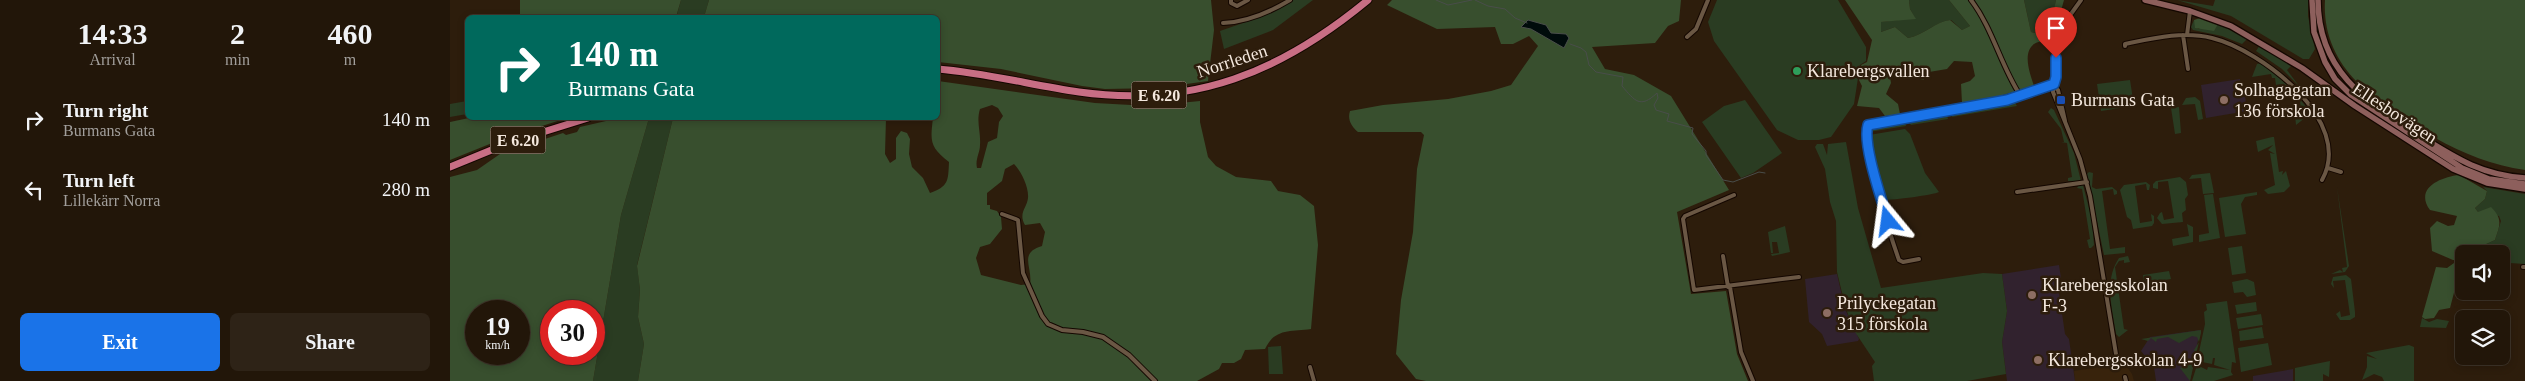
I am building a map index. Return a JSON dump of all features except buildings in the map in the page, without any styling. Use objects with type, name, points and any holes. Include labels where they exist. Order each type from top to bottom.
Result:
[{"type":"highway","name":"Norrleden","points":[[940,69],[984,74],[1094,94],[1133,96],[1190,91],[1232,80],[1270,66],[1317,40],[1368,0]]},
{"type":"highway","name":"E 6.20","points":[[450,167],[512,142],[582,120]]},
{"type":"main road","name":"Ellesbovägen","points":[[2145,0],[2214,19],[2250,36],[2453,168],[2487,183],[2524,186]]},
{"type":"main road","points":[[2312,0],[2312,20],[2318,45],[2329,71],[2346,90],[2380,116],[2462,168],[2489,179],[2524,186]]},
{"type":"main road","points":[[2318,0],[2321,32],[2331,58],[2343,77],[2360,95],[2380,111],[2464,163],[2505,176],[2525,178]]},
{"type":"street","points":[[1231,0],[1233,5],[1237,6],[1248,0]]},
{"type":"street","points":[[1223,22],[1250,18],[1290,0]]},
{"type":"street","points":[[1687,37],[1696,29],[1708,0]]},
{"type":"street","points":[[1971,0],[1987,24],[2007,73],[2020,95]]},
{"type":"street","points":[[2081,0],[2064,21],[2054,66],[2056,77],[2054,84],[2058,90],[2065,121],[2087,182],[2101,251],[2116,354]]},
{"type":"street","points":[[2188,69],[2185,35],[2190,11]]},
{"type":"street","points":[[2125,46],[2125,44],[2147,39],[2185,35],[2210,38],[2241,48],[2258,58],[2286,79],[2314,112],[2322,126],[2329,152],[2328,168],[2322,180]]},
{"type":"street","points":[[1920,259],[1903,262],[1899,260],[1871,159],[1867,134],[1868,125],[2007,100],[2054,84]]},
{"type":"street","points":[[2328,168],[2341,172]]},
{"type":"street","points":[[2017,192],[2087,182]]},
{"type":"street","points":[[1734,195],[1685,216],[1683,224],[1693,288],[1696,291],[1799,277]]},
{"type":"street","points":[[1002,214],[1018,220],[1024,273],[1042,316],[1048,324],[1062,330],[1084,332],[1102,337],[1129,355],[1155,381]]},
{"type":"street","points":[[1723,256],[1741,352],[1753,381]]},
{"type":"street","points":[[1310,367],[1314,381]]},
{"type":"shaded area","points":[[1528,20],[1546,25],[1551,33],[1566,34],[1569,38],[1564,48],[1531,29],[1521,27]]},
{"type":"shaded area","name":"Solhagagatan 136 förskola","points":[[2240,79],[2241,88],[2244,88],[2247,111],[2206,118],[2201,85]]},
{"type":"shaded area","name":"Klarebergsskolan F-3","points":[[2059,265],[2061,278],[2057,279],[2065,334],[2069,339],[2075,381],[2007,381],[2002,342],[2007,311],[2002,274]]},
{"type":"shaded area","name":"Prilyckegatan 315 förskola","points":[[1837,274],[1845,309],[1859,339],[1858,341],[1827,346],[1822,334],[1809,322],[1805,279]]},
{"type":"shaded area","points":[[2200,330],[2190,381],[2156,381],[2154,367],[2141,351],[2150,337]]},
{"type":"shaded area","points":[[2124,363],[2132,374],[2134,381],[2075,381],[2074,371]]},
{"type":"shaded area","points":[[2293,369],[2293,381],[2253,381],[2253,376]]},
{"type":"green space","points":[[520,0],[681,0],[677,15],[520,15]]},
{"type":"green space","points":[[681,0],[709,0],[705,15],[677,15]]},
{"type":"green space","points":[[709,0],[1211,0],[1214,30],[1208,81],[1158,88],[1105,89],[1001,69],[940,62],[940,15],[705,15]]},
{"type":"green space","points":[[1293,0],[1313,0],[1273,30],[1224,49],[1220,31],[1263,16]]},
{"type":"green space","points":[[1392,0],[1681,0],[1679,21],[1668,26],[1655,43],[1592,47],[1605,69],[1634,75],[1671,96],[1729,190],[1677,212],[1691,294],[1726,291],[1737,354],[1748,381],[1426,381],[1416,379],[1396,354],[1401,300],[1413,232],[1417,169],[1424,135],[1421,132],[1358,132],[1351,123],[1350,111],[1383,105],[1448,99],[1491,91],[1511,85],[1538,46],[1529,36],[1513,44],[1501,44],[1495,27],[1437,29],[1387,5]]},
{"type":"green space","name":"Klarebergsvallen","points":[[1717,0],[1838,0],[1866,47],[1866,61],[1860,65],[1854,104],[1831,137],[1819,140],[1798,140],[1777,130],[1714,41],[1708,22]]},
{"type":"green space","points":[[1845,0],[1909,0],[1910,9],[1916,19],[1881,22],[1881,32],[1895,27],[1908,38],[1950,20],[1962,30],[1970,26],[1949,0],[2024,0],[2031,32],[2048,36],[2056,0],[2064,0],[2053,40],[2034,44],[2028,53],[2028,64],[2034,86],[1996,97],[1962,103],[1961,84],[1970,81],[1975,76],[1972,62],[1954,61],[1947,69],[1923,73],[1924,80],[1894,73],[1890,77],[1891,83],[1886,94],[1898,104],[1900,114],[1885,116],[1879,108],[1857,106],[1862,86],[1859,80],[1861,65],[1867,62],[1872,40]]},
{"type":"green space","points":[[1909,0],[1949,0],[1970,26],[1962,30],[1951,20],[1935,25],[1920,34],[1908,38],[1895,27],[1881,32],[1881,22],[1915,18],[1910,9]]},
{"type":"green space","points":[[2024,0],[2056,0],[2049,36],[2031,32]]},
{"type":"green space","points":[[2177,0],[2213,6],[2215,0],[2308,0],[2308,16],[2315,49],[2309,59],[2303,59],[2231,16]]},
{"type":"green space","points":[[2325,0],[2525,0],[2525,170],[2479,158],[2435,138],[2395,112],[2357,82],[2342,64],[2332,45],[2326,23]]},
{"type":"green space","points":[[2200,18],[2218,24],[2214,31],[2195,28],[2194,20]]},
{"type":"green space","points":[[2194,20],[2198,29],[2218,24],[2248,38],[2242,44],[2222,36],[2193,30],[2191,27]]},
{"type":"green space","points":[[2260,45],[2291,66],[2287,70],[2299,86],[2282,69],[2256,51]]},
{"type":"green space","points":[[2261,63],[2291,88],[2311,113],[2296,125],[2295,115],[2301,109],[2300,101],[2296,100],[2295,96],[2290,97],[2290,89],[2285,89],[2284,84],[2276,85],[2275,78],[2272,78],[2271,74],[2252,77],[2257,64]]},
{"type":"green space","points":[[2130,80],[2134,106],[2101,111],[2097,84]]},
{"type":"green space","points":[[940,81],[1095,103],[1149,106],[1200,101],[1200,122],[1208,157],[1216,166],[1236,177],[1271,181],[1278,191],[1300,195],[1314,206],[1318,245],[1311,329],[1278,334],[1273,337],[1265,349],[1245,350],[1241,359],[1234,363],[1222,363],[1219,369],[1197,381],[638,381],[644,344],[638,317],[640,290],[637,266],[673,120],[886,120],[885,154],[890,163],[896,159],[896,138],[901,131],[907,133],[910,139],[909,154],[912,167],[923,178],[930,193],[941,188],[946,182],[949,162],[935,148],[932,133],[933,120],[940,120]],"holes":[[[992,105],[998,108],[1003,116],[999,122],[997,138],[988,142],[981,168],[977,168],[980,145],[978,118],[980,109]],[[1014,164],[1019,171],[1028,194],[1022,217],[1023,221],[1025,225],[1040,223],[1045,232],[1042,246],[1035,249],[1028,257],[1030,284],[1021,285],[981,275],[976,258],[980,247],[990,244],[1002,229],[1001,217],[997,211],[990,209],[990,205],[987,205],[987,193],[1002,181],[1005,169]]]},
{"type":"green space","points":[[2195,97],[2200,101],[2203,119],[2198,120],[2195,104],[2182,105],[2186,98]]},
{"type":"green space","points":[[1745,100],[1782,153],[1753,173],[1741,178],[1702,122],[1724,106]]},
{"type":"green space","points":[[465,101],[465,114],[450,117],[450,104]]},
{"type":"green space","points":[[2014,101],[2017,106],[1952,117],[1953,112]]},
{"type":"green space","points":[[2179,107],[2181,133],[2175,134],[2171,108]]},
{"type":"green space","points":[[2051,108],[2054,110],[2074,153],[2081,181],[2068,181],[2068,178],[2072,177],[2067,143],[2061,142],[2064,142],[2061,129],[2048,112]]},
{"type":"green space","points":[[1947,115],[1948,119],[1911,125],[1907,120]]},
{"type":"green space","points":[[465,119],[561,120],[507,137],[450,160],[450,122]]},
{"type":"green space","points":[[610,120],[648,120],[621,215],[605,310],[605,300],[540,300],[540,365],[596,365],[593,381],[450,381],[450,177],[477,170],[500,154],[563,133],[566,135],[577,132],[580,127]]},
{"type":"green space","points":[[648,120],[673,120],[637,265],[640,290],[638,317],[644,344],[638,381],[593,381],[596,365],[605,365],[605,310],[621,215]]},
{"type":"green space","points":[[1905,121],[1906,126],[1869,132],[1870,127]]},
{"type":"green space","points":[[1905,129],[1910,134],[1925,173],[1939,192],[1922,196],[1884,200],[1869,135]]},
{"type":"green space","points":[[2274,137],[2279,172],[2283,171],[2282,175],[2286,171],[2290,186],[2284,192],[2268,194],[2264,190],[2275,185],[2270,153],[2266,152],[2275,154],[2268,150],[2273,145],[2258,152],[2256,141]]},
{"type":"green space","points":[[1846,142],[1858,208],[1881,288],[1983,273],[2002,274],[2007,311],[2002,342],[2006,374],[1967,381],[1874,381],[1872,366],[1875,362],[1855,332],[1846,309],[1837,272],[1836,221],[1830,202],[1825,169],[1815,147],[1817,144],[1823,144],[1827,155],[1828,144]]},
{"type":"green space","points":[[2089,172],[2093,173],[2092,187],[2096,189],[2112,187],[2117,191],[2117,194],[2114,195],[2113,189],[2102,191],[2110,249],[2125,247],[2125,253],[2104,255],[2087,174]]},
{"type":"green space","points":[[2210,173],[2214,193],[2203,194],[2201,178],[2189,179],[2192,175]]},
{"type":"green space","points":[[2459,175],[2487,191],[2485,199],[2475,208],[2478,212],[2491,207],[2499,219],[2495,240],[2484,245],[2455,245],[2455,260],[2432,251],[2430,228],[2437,221],[2448,226],[2454,225],[2457,216],[2430,210],[2425,196],[2427,190],[2432,185]]},
{"type":"green space","points":[[2180,177],[2186,182],[2188,195],[2185,199],[2186,210],[2182,213],[2183,222],[2162,224],[2157,218],[2162,212],[2164,220],[2174,218],[2168,181],[2158,182],[2158,189],[2153,188],[2153,184],[2156,181]]},
{"type":"green space","points":[[2146,182],[2150,185],[2149,190],[2147,190],[2146,184],[2135,186],[2140,223],[2152,221],[2151,214],[2154,216],[2154,223],[2152,226],[2133,229],[2131,220],[2127,217],[2120,190],[2124,185]]},
{"type":"green space","points":[[2079,185],[2083,185],[2092,220],[2094,245],[2091,248],[2089,248],[2087,240],[2090,239],[2082,189],[2077,188]]},
{"type":"green space","points":[[2337,187],[2349,266],[2345,272],[2331,274],[2340,270],[2343,272],[2342,268],[2347,267]]},
{"type":"green space","points":[[2483,187],[2525,194],[2525,264],[2510,263],[2510,245],[2484,245],[2495,240],[2501,221],[2499,216],[2478,212],[2475,208],[2485,199],[2487,191]]},
{"type":"green space","points":[[2257,192],[2257,195],[2245,197],[2241,204],[2246,234],[2225,237],[2219,198]]},
{"type":"green space","points":[[2213,194],[2220,238],[2199,242],[2199,235],[2209,233],[2204,195]]},
{"type":"green space","points":[[2187,224],[2193,227],[2193,242],[2173,246],[2172,239],[2189,236]]},
{"type":"green space","points":[[1785,226],[1790,252],[1772,256],[1771,254],[1779,253],[1777,242],[1772,242],[1773,253],[1771,253],[1768,232]]},
{"type":"green space","points":[[2242,246],[2246,273],[2232,275],[2228,248]]},
{"type":"green space","points":[[2128,256],[2130,262],[2124,263],[2124,260],[2119,261],[2115,267],[2124,329],[2128,330],[2119,337],[2116,334],[2110,285],[2114,267],[2119,258]]},
{"type":"green space","points":[[2455,264],[2455,289],[2450,308],[2439,310],[2434,318],[2425,319],[2422,317],[2436,267],[2447,268]]},
{"type":"green space","points":[[2169,271],[2171,279],[2144,283],[2143,275]]},
{"type":"green space","points":[[2346,275],[2351,279],[2355,317],[2350,320],[2340,320],[2336,314],[2340,311],[2341,317],[2350,315],[2345,280],[2333,281],[2334,288],[2331,284],[2333,277]]},
{"type":"green space","points":[[2247,279],[2254,282],[2256,295],[2247,297],[2243,292],[2234,293],[2232,282]]},
{"type":"green space","points":[[2227,301],[2236,363],[2232,362],[2231,372],[2233,375],[2214,381],[2192,381],[2197,365],[2207,370],[2208,367],[2230,370],[2214,365],[2215,358],[2213,358],[2212,364],[2197,361],[2205,324],[2204,312],[2207,310],[2206,304]]},
{"type":"green space","points":[[2256,302],[2257,311],[2237,314],[2235,305]]},
{"type":"green space","points":[[2261,314],[2263,325],[2238,329],[2236,318]]},
{"type":"green space","points":[[2422,318],[2429,322],[2437,319],[2449,321],[2446,328],[2420,327]]},
{"type":"green space","points":[[2262,327],[2264,338],[2240,341],[2239,331]]},
{"type":"green space","points":[[2201,330],[2199,342],[2197,337],[2192,336],[2179,343],[2168,337],[2157,339],[2156,342],[2151,338],[2148,341],[2141,339]]},
{"type":"green space","points":[[2199,342],[2190,381],[2180,368],[2193,363],[2193,355],[2196,353],[2194,350]]},
{"type":"green space","points":[[2268,343],[2272,365],[2241,372],[2238,348]]},
{"type":"green space","points":[[2409,345],[2414,347],[2414,381],[2384,381],[2382,377],[2374,374],[2362,380],[2367,367],[2367,356],[2377,359],[2366,353]]},
{"type":"green space","points":[[1281,346],[1283,374],[1269,374],[1268,347]]},
{"type":"green space","points":[[2330,361],[2329,377],[2323,374],[2323,381],[2295,381],[2295,368]]},
{"type":"waterway","points":[[1436,0],[1448,5],[1472,0]]},
{"type":"waterway","points":[[1475,0],[1488,6],[1505,9],[1515,18],[1527,23]]},
{"type":"waterway","points":[[1570,44],[1586,52],[1589,65],[1596,72],[1623,77],[1622,86],[1634,99],[1642,102],[1646,101],[1657,93],[1658,98],[1654,105],[1656,110],[1669,114],[1667,121],[1693,128],[1692,134],[1706,151],[1706,155],[1723,180],[1733,182],[1759,172],[1765,173]]},
{"type":"place","name":"Klarebergsvallen","points":[[1797,71]]},
{"type":"place","name":"Burmans Gata","points":[[2061,100]]},
{"type":"place","name":"Solhagagatan 136 förskola","points":[[2224,100]]},
{"type":"place","name":"Klarebergsskolan F-3","points":[[2032,295]]},
{"type":"place","name":"Prilyckegatan 315 förskola","points":[[1827,313]]},
{"type":"place","name":"Klarebergsskolan 4-9","points":[[2038,360]]},
{"type":"route","points":[[1888,221],[1871,159],[1867,134],[1868,125],[2007,100],[2054,84],[2056,79],[2056,67],[2054,66],[2056,58]]}]
